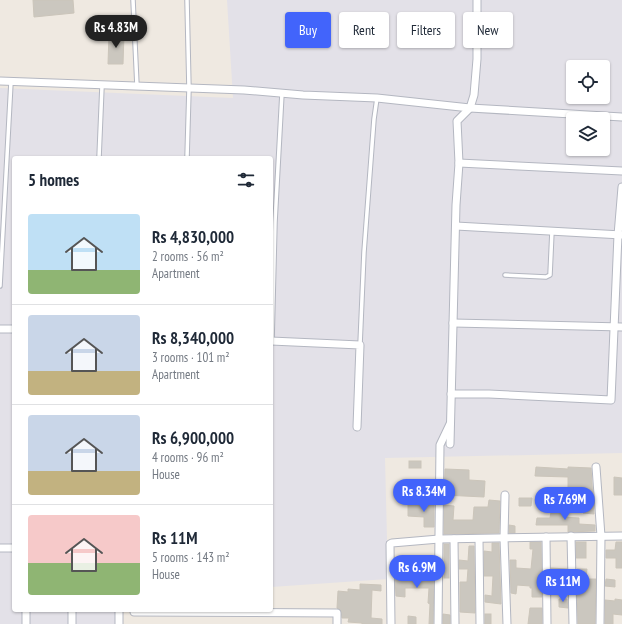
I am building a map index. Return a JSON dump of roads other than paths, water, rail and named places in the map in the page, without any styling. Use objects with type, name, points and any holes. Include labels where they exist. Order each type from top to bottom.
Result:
[{"type":"street","points":[[450,444],[459,163],[457,121],[470,108],[474,96],[477,59],[477,0]]},
{"type":"street","points":[[0,81],[102,86],[244,90],[377,98],[470,108],[622,117]]},
{"type":"street","points":[[459,163],[622,171]]},
{"type":"street","points":[[452,394],[489,394],[611,400],[619,327],[622,187]]},
{"type":"street","points":[[456,226],[620,235]]},
{"type":"street","points":[[453,323],[619,327]]},
{"type":"street","points":[[0,328],[12,329]]},
{"type":"street","points":[[273,340],[360,345],[357,427]]},
{"type":"street","points":[[438,624],[440,445],[451,423]]},
{"type":"street","points":[[596,467],[601,536],[600,624]]},
{"type":"street","points":[[506,495],[504,538],[507,624]]},
{"type":"street","points":[[571,536],[573,624]]},
{"type":"street","points":[[392,624],[390,544],[439,539],[622,536]]},
{"type":"street","points":[[546,537],[547,624]]},
{"type":"street","points":[[454,539],[455,624]]},
{"type":"street","points":[[479,539],[480,624]]},
{"type":"street","points":[[0,548],[12,548]]},
{"type":"street","points":[[26,612],[26,624]]},
{"type":"street","points":[[72,612],[72,624]]},
{"type":"street","points":[[119,624],[120,612]]},
{"type":"street","points":[[134,612],[337,613],[337,624]]},
{"type":"lane","points":[[133,0],[137,87]]},
{"type":"lane","points":[[186,0],[189,89],[186,156]]},
{"type":"lane","points":[[0,286],[10,82]]},
{"type":"lane","points":[[99,156],[102,86]]},
{"type":"lane","points":[[273,281],[282,93]]},
{"type":"lane","points":[[360,345],[364,252],[374,119],[377,98]]},
{"type":"lane","points":[[505,275],[546,277],[550,275],[552,231]]}]
